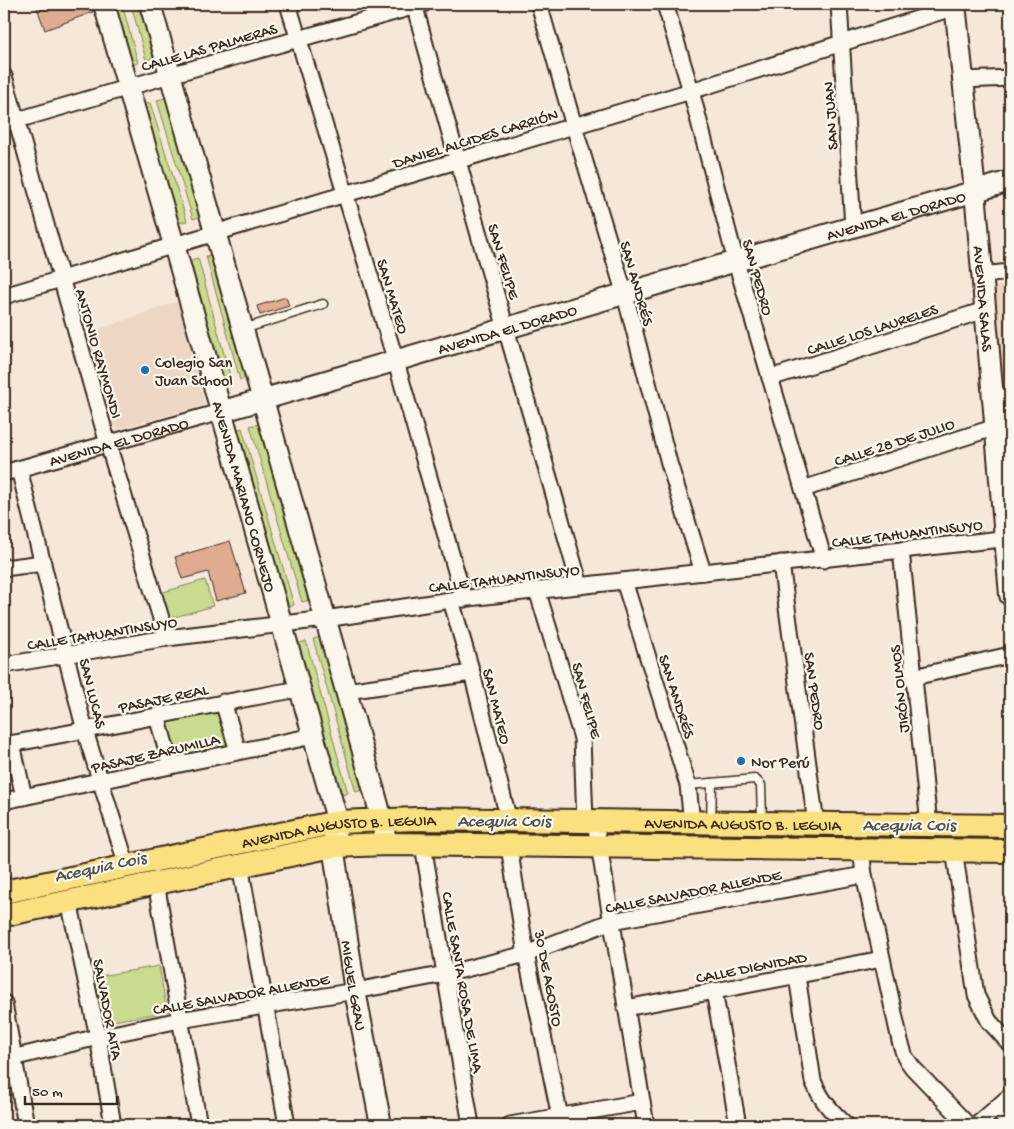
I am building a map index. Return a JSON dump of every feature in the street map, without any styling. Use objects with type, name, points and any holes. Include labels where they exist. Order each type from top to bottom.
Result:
[{"type":"main road","name":"AVENIDA AUGUSTO B. LEGUIA","points":[[4,892],[337,823],[382,820],[1010,826]]},
{"type":"main road","name":"AVENIDA AUGUSTO B. LEGUIA","points":[[4,915],[333,845],[1010,851]]},
{"type":"street","name":"AVENIDA MARIANO CORNEJO","points":[[104,4],[337,823],[333,845]]},
{"type":"street","points":[[150,4],[264,400],[382,820],[387,844]]},
{"type":"street","name":"SAN MATEO","points":[[288,4],[396,362],[458,599],[472,674],[509,821]]},
{"type":"street","name":"SAN ANDRÉS","points":[[539,4],[625,295],[668,463],[703,572]]},
{"type":"street","name":"SAN PEDRO","points":[[665,4],[691,91],[736,262],[824,560]]},
{"type":"street","name":"SAN JUAN","points":[[839,4],[853,227]]},
{"type":"street","name":"CALLE LAS PALMERAS","points":[[10,122],[418,5]]},
{"type":"street","name":"SAN FELIPE","points":[[418,5],[457,160],[580,586]]},
{"type":"street","name":"DANIEL ALCIDES CARRIÓN","points":[[4,296],[691,91],[955,5]]},
{"type":"street","name":"AVENIDA SALAS","points":[[955,5],[975,191],[985,310],[1002,396],[996,427],[1008,538],[1010,595]]},
{"type":"street","name":"ANTONIO RAYMONDI","points":[[4,76],[10,122],[61,279],[108,444],[167,638]]},
{"type":"street","points":[[964,80],[1010,78]]},
{"type":"street","name":"AVENIDA EL DORADO","points":[[4,473],[396,362],[1010,181]]},
{"type":"street","points":[[982,275],[1010,272]]},
{"type":"street","name":"CALLE LOS LAURELES","points":[[770,378],[985,310]]},
{"type":"street","name":"CALLE 28 DE JULIO","points":[[803,489],[996,427]]},
{"type":"street","name":"SAN LUCAS","points":[[19,469],[85,731],[127,866]]},
{"type":"street","name":"CALLE TAHUANTINSUYO","points":[[4,665],[167,638],[325,619],[458,599],[824,560],[1008,538]]},
{"type":"street","name":"JIRÓN OLMOS","points":[[901,550],[929,825]]},
{"type":"street","points":[[4,568],[43,563]]},
{"type":"street","name":"SAN PEDRO","points":[[781,564],[816,824]]},
{"type":"street","name":"SAN ANDRÉS","points":[[624,581],[688,785],[702,823]]},
{"type":"street","name":"SAN FELIPE","points":[[537,590],[582,738],[592,822],[599,846],[646,1125]]},
{"type":"street","points":[[914,677],[1010,655]]},
{"type":"street","points":[[346,691],[472,674]]},
{"type":"street","name":"PASAJE REAL","points":[[8,744],[300,689]]},
{"type":"street","points":[[223,702],[238,751]]},
{"type":"street","points":[[157,716],[171,766]]},
{"type":"street","name":"PASAJE ZARUMILLA","points":[[4,801],[313,736]]},
{"type":"street","points":[[8,744],[24,797]]},
{"type":"street","name":"MIGUEL GRAU","points":[[333,845],[355,991],[381,1125]]},
{"type":"street","name":"CALLE SANTA ROSA DE LIMA","points":[[423,846],[471,1125]]},
{"type":"street","name":"30 DE AGOSTO","points":[[509,846],[526,954],[560,1116]]},
{"type":"street","points":[[861,849],[864,875],[905,1057],[913,1068],[968,1125]]},
{"type":"street","points":[[954,850],[976,995],[989,1021],[1010,1044]]},
{"type":"street","points":[[240,865],[287,1125]]},
{"type":"street","name":"CALLE SALVADOR ALLENDE","points":[[9,1059],[98,1037],[180,1020],[445,974],[526,954],[612,921],[864,875]]},
{"type":"street","points":[[156,882],[199,1125]]},
{"type":"street","name":"SALVADOR AITA","points":[[69,901],[98,1037],[113,1125]]},
{"type":"street","name":"CALLE DIGNIDAD","points":[[626,1008],[882,959]]},
{"type":"street","points":[[797,976],[814,1081],[826,1107],[846,1125]]},
{"type":"street","points":[[714,991],[738,1125]]},
{"type":"street","points":[[4,1003],[9,1059],[26,1125]]},
{"type":"street","points":[[977,1125],[1010,1096]]},
{"type":"street","points":[[510,1125],[642,1102]]},
{"type":"street","points":[[996,1108],[1010,1125]]},
{"type":"lane","points":[[242,329],[323,304]]},
{"type":"lane","points":[[688,785],[755,779],[761,785],[762,823]]},
{"type":"lane","points":[[702,823],[712,783]]},
{"type":"shaded area","points":[[1010,285],[1010,390],[1000,392],[987,287]]},
{"type":"shaded area","name":"Colegio San Juan School","points":[[178,301],[205,405],[118,429],[109,423],[83,335]]},
{"type":"green space","points":[[113,4],[122,4],[138,63],[130,66]]},
{"type":"green space","points":[[131,4],[141,4],[155,57],[146,60]]},
{"type":"green space","points":[[166,98],[201,216],[193,219],[157,100]]},
{"type":"green space","points":[[150,103],[187,221],[179,223],[142,105]]},
{"type":"green space","points":[[214,254],[248,378],[240,380],[206,256]]},
{"type":"green space","points":[[198,258],[232,383],[224,386],[190,260]]},
{"type":"green space","points":[[258,424],[310,600],[302,602],[250,426]]},
{"type":"green space","points":[[242,428],[294,605],[286,608],[233,431]]},
{"type":"green space","points":[[205,580],[213,606],[168,619],[160,593]]},
{"type":"green space","points":[[322,637],[362,790],[356,792],[313,639]]},
{"type":"green space","points":[[306,641],[348,793],[342,795],[297,644]]},
{"type":"green space","points":[[215,710],[219,713],[227,742],[226,746],[174,759],[163,720]]},
{"type":"green space","points":[[159,966],[167,1012],[101,1023],[94,977]]},
{"type":"building","points":[[49,4],[90,4],[93,12],[45,30],[37,8]]},
{"type":"building","points":[[286,297],[289,306],[260,315],[257,306]]},
{"type":"building","points":[[230,541],[246,593],[216,601],[208,572],[182,579],[175,557]]},
{"type":"place","name":"Colegio San Juan School","points":[[145,370]]},
{"type":"place","name":"Nor Perú","points":[[741,761]]},
{"type":"water label","name":"Acequia Cois","points":[[504,820]]},
{"type":"water label","name":"Acequia Cois","points":[[909,824]]},
{"type":"water label","name":"Acequia Cois","points":[[100,866]]}]
